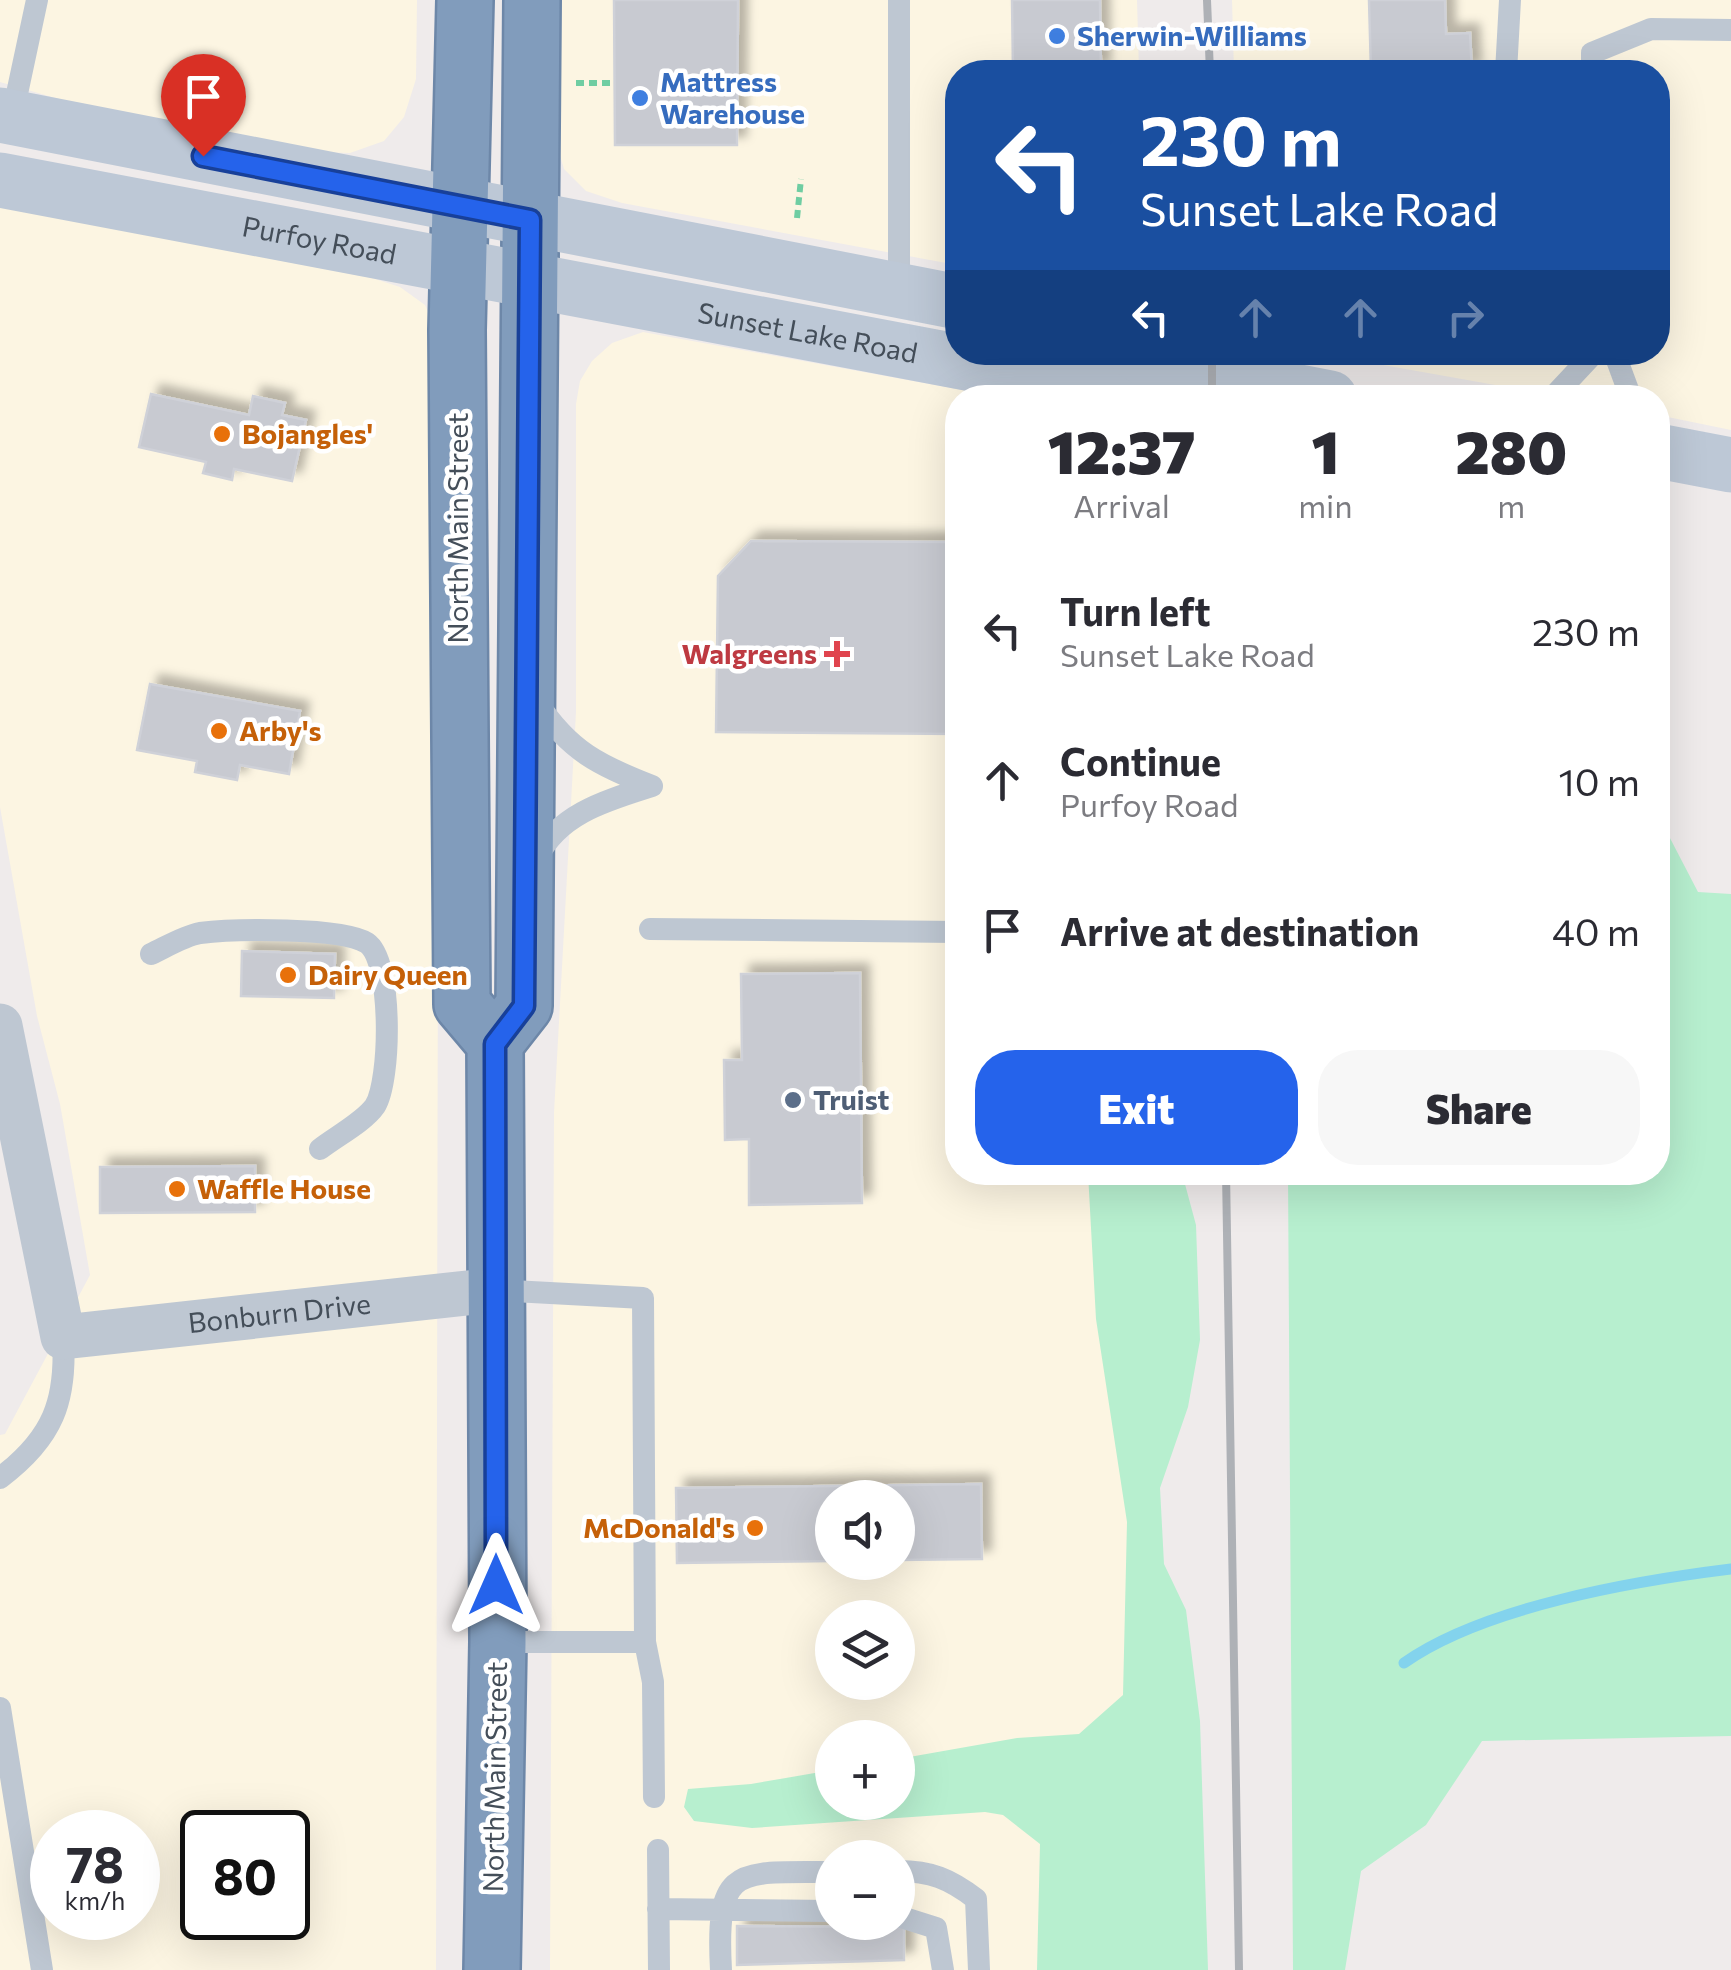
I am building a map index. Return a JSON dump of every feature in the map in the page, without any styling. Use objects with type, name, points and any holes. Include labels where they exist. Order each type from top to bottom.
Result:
[{"type":"highway","name":"North Main Street","points":[[465,0],[459,270],[462,1004],[495,1044],[498,1642],[492,1970]]},
{"type":"highway","points":[[495,1044],[524,1006],[532,0]]},
{"type":"main road","points":[[6,116],[945,300]]},
{"type":"main road","name":"Purfoy Road","points":[[0,180],[459,270]]},
{"type":"main road","name":"Sunset Lake Road","points":[[459,270],[945,360]]},
{"type":"main road","name":"Sunset Lake Road","points":[[974,365],[1083,385]]},
{"type":"main road","name":"Sunset Lake Road","points":[[1092,385],[1144,371],[1240,385]]},
{"type":"main road","points":[[1670,450],[1731,465]]},
{"type":"street","points":[[0,1026],[63,1337]]},
{"type":"street","name":"Bonburn Drive","points":[[63,1337],[495,1290]]},
{"type":"lane","points":[[6,116],[37,0]]},
{"type":"lane","points":[[898,291],[899,0]]},
{"type":"lane","points":[[1507,60],[1510,0]]},
{"type":"lane","points":[[1592,60],[1592,53],[1651,29],[1731,30]]},
{"type":"lane","points":[[1564,385],[1583,365]]},
{"type":"lane","points":[[525,684],[556,731],[599,766],[652,786],[592,806],[548,838],[525,883]]},
{"type":"lane","points":[[650,929],[945,932]]},
{"type":"lane","points":[[151,954],[197,934],[334,932],[368,944],[380,960],[386,1008],[385,1063],[375,1106],[320,1148]]},
{"type":"lane","points":[[495,1290],[643,1298],[645,1642],[653,1682],[654,1798]]},
{"type":"lane","points":[[0,1478],[30,1452],[54,1418],[66,1383],[63,1337]]},
{"type":"lane","points":[[498,1642],[645,1642]]},
{"type":"lane","points":[[0,1708],[42,1970]]},
{"type":"lane","points":[[658,1850],[659,1970]]},
{"type":"lane","points":[[915,1871],[952,1880],[976,1899],[979,1970]]},
{"type":"lane","points":[[721,1970],[721,1910],[732,1883],[750,1873],[815,1872]]},
{"type":"lane","points":[[658,1909],[815,1911]]},
{"type":"lane","points":[[915,1921],[936,1928],[944,1970]]},
{"type":"path","points":[[570,83],[614,83]]},
{"type":"path","points":[[797,218],[800,178]]},
{"type":"shaded area","points":[[0,0],[417,0],[416,79],[404,117],[384,141],[350,153],[314,152],[90,108],[0,82]]},
{"type":"shaded area","points":[[556,0],[1137,0],[1139,60],[945,60],[945,263],[622,203],[586,191],[564,169],[556,142]]},
{"type":"shaded area","points":[[1232,0],[1731,0],[1731,430],[1670,417],[1670,385],[1496,385],[1383,365],[1670,365],[1670,60],[1234,60]]},
{"type":"shaded area","points":[[0,207],[372,278],[400,287],[425,305],[439,335],[436,1970],[0,1970],[0,1435],[5,1434],[90,1275],[60,1104],[37,1016],[0,807]]},
{"type":"shaded area","points":[[643,332],[945,387],[945,1185],[1138,1185],[1147,1970],[550,1970],[554,1113],[576,712],[576,404],[580,381],[592,361],[612,343]]},
{"type":"green space","points":[[1670,838],[1698,892],[1731,894],[1731,1736],[1482,1741],[1426,1825],[1361,1871],[1345,1970],[1293,1970],[1288,1185],[1670,1185]]},
{"type":"green space","points":[[1089,1185],[1185,1185],[1196,1225],[1200,1340],[1188,1407],[1160,1488],[1164,1564],[1186,1610],[1200,1721],[1208,1970],[1037,1970],[1040,1844],[1003,1815],[985,1812],[915,1817],[915,1756],[1017,1738],[1079,1734],[1123,1695],[1127,1522],[1096,1319]]},
{"type":"green space","points":[[815,1773],[815,1820],[868,1820],[752,1828],[694,1821],[684,1807],[688,1789]]},
{"type":"building","points":[[614,0],[738,0],[737,145],[615,145]]},
{"type":"building","name":"Sherwin-Williams","points":[[1012,0],[1100,0],[1101,60],[1013,60]]},
{"type":"building","points":[[1369,0],[1445,0],[1446,34],[1470,33],[1471,60],[1371,60]]},
{"type":"building","name":"Bojangles'","points":[[151,394],[249,415],[253,396],[285,403],[282,415],[306,420],[292,481],[234,469],[232,480],[203,473],[206,462],[139,447]]},
{"type":"building","name":"Walgreens","points":[[751,541],[945,542],[945,734],[716,732],[718,576]]},
{"type":"building","name":"Arby's","points":[[150,684],[300,711],[289,774],[240,765],[237,780],[195,772],[197,761],[137,750]]},
{"type":"building","name":"Dairy Queen","points":[[242,951],[335,954],[334,998],[241,996]]},
{"type":"building","name":"Truist","points":[[860,973],[862,1203],[749,1205],[749,1139],[725,1140],[724,1060],[742,1060],[741,974]]},
{"type":"building","name":"Waffle House","points":[[255,1166],[255,1212],[100,1213],[100,1167]]},
{"type":"building","name":"McDonald's","points":[[981,1484],[982,1559],[915,1560],[915,1485]]},
{"type":"building","name":"McDonald's","points":[[815,1486],[815,1561],[677,1563],[676,1488]]},
{"type":"building","points":[[737,1926],[815,1926],[815,1940],[904,1940],[904,1960],[737,1965]]},
{"type":"waterway","points":[[1404,1663],[1437,1643],[1517,1612],[1606,1589],[1731,1569]]},
{"type":"railway","points":[[1207,0],[1210,60]]},
{"type":"railway","points":[[1212,365],[1212,385]]},
{"type":"railway","points":[[1226,1185],[1239,1970]]},
{"type":"place","name":"Sherwin-Williams","points":[[1057,36]]},
{"type":"place","name":"Mattress Warehouse","points":[[640,98]]},
{"type":"place","name":"Bojangles'","points":[[222,434]]},
{"type":"place","name":"Walgreens","points":[[837,654]]},
{"type":"place","name":"Arby's","points":[[219,731]]},
{"type":"place","name":"Dairy Queen","points":[[288,975]]},
{"type":"place","name":"Truist","points":[[793,1100]]},
{"type":"place","name":"Waffle House","points":[[177,1189]]},
{"type":"place","name":"McDonald's","points":[[755,1528]]},
{"type":"route","points":[[203,156],[530,220],[532,366],[525,684],[524,1006],[495,1044],[496,1585]]}]
